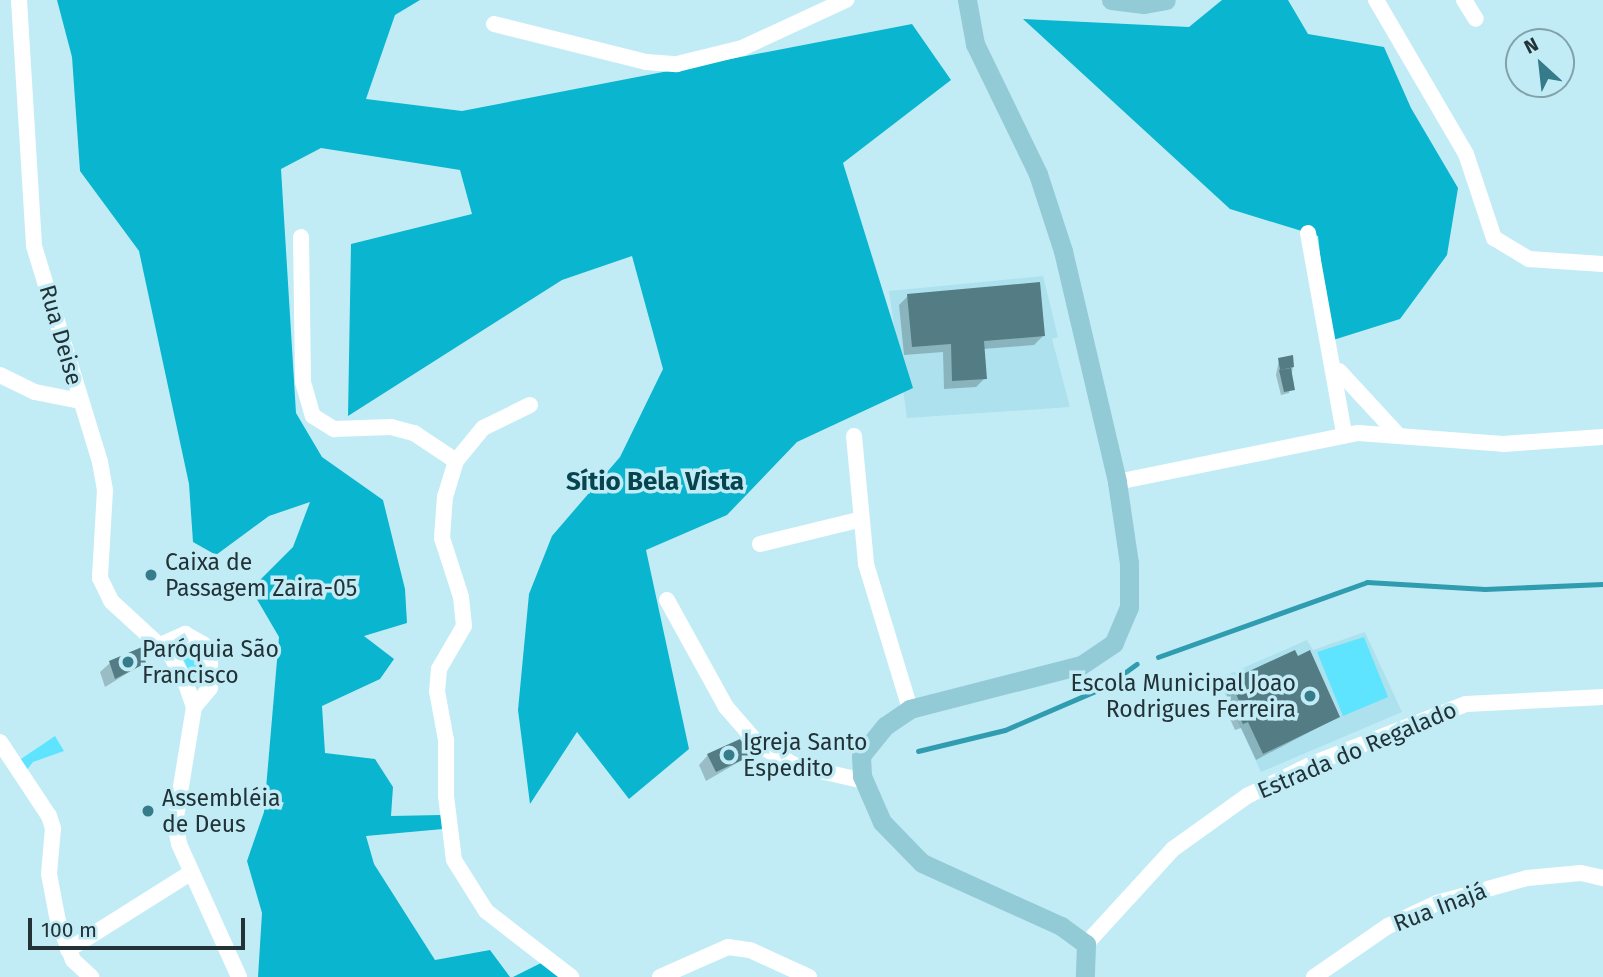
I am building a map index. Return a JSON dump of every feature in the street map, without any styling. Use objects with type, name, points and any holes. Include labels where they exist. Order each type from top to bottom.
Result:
[{"type":"main road","points":[[967,0],[975,44],[1051,209],[1116,482],[1129,563],[1129,607],[1114,643],[1062,671],[910,709],[869,741],[861,756],[864,781],[882,822],[922,863],[1060,926],[1086,944],[1085,977]]},
{"type":"main road","points":[[1111,0],[1144,4],[1166,0]]},
{"type":"street","name":"Rua Deise","points":[[19,0],[34,246],[71,359],[105,490],[103,590],[172,657],[194,707]]},
{"type":"street","points":[[494,24],[646,62],[677,64],[742,48],[846,0]]},
{"type":"street","points":[[1376,0],[1466,154],[1494,238],[1529,259],[1603,264]]},
{"type":"street","points":[[1464,0],[1476,19]]},
{"type":"street","points":[[1308,233],[1343,434]]},
{"type":"street","points":[[301,237],[303,382],[313,416],[334,429],[391,428],[414,432],[456,461]]},
{"type":"street","points":[[1339,371],[1398,435]]},
{"type":"street","points":[[3,382],[80,401]]},
{"type":"street","points":[[530,405],[483,428],[456,461],[444,496],[442,538],[461,597],[464,626],[439,669],[437,691],[446,740],[446,796],[454,860],[486,911],[571,977]]},
{"type":"street","points":[[1116,482],[1343,434],[1398,435],[1503,444],[1603,437]]},
{"type":"street","points":[[854,436],[858,520],[866,564],[910,709]]},
{"type":"street","points":[[760,544],[858,520]]},
{"type":"street","points":[[667,600],[726,707],[759,745],[794,765],[864,781]]},
{"type":"street","points":[[158,646],[185,634],[203,644],[210,655],[210,688],[194,707],[175,823],[192,872],[239,977]]},
{"type":"street","name":"Estrada do Regalado","points":[[1086,944],[1173,849],[1243,798],[1301,769],[1466,704],[1603,697]]},
{"type":"street","points":[[0,742],[43,804],[53,828],[49,874],[58,921],[68,950],[92,977]]},
{"type":"street","points":[[68,950],[192,872]]},
{"type":"street","name":"Rua Inajá","points":[[1314,977],[1388,926],[1437,904],[1527,878],[1581,873],[1603,878]]},
{"type":"street","points":[[660,977],[728,947],[750,950],[809,977]]},
{"type":"shaded area","points":[[57,0],[420,0],[395,15],[366,99],[462,111],[912,24],[951,80],[843,163],[913,388],[797,442],[727,515],[646,550],[689,749],[629,799],[577,732],[530,804],[518,710],[529,594],[552,536],[620,457],[663,369],[632,256],[562,280],[348,416],[351,244],[472,214],[460,170],[321,148],[281,169],[296,413],[322,457],[383,500],[405,589],[407,623],[364,636],[394,659],[380,679],[322,706],[325,753],[375,759],[393,787],[391,816],[441,815],[443,829],[366,836],[374,864],[435,960],[490,950],[510,977],[258,977],[262,913],[247,861],[264,812],[279,637],[251,589],[293,547],[310,502],[269,516],[216,555],[193,542],[189,484],[139,251],[80,171],[72,57]]},
{"type":"shaded area","points":[[1222,0],[1288,0],[1308,34],[1384,47],[1411,108],[1458,188],[1447,255],[1400,319],[1330,341],[1318,236],[1230,209],[1023,19],[1189,27]]},
{"type":"shaded area","points":[[1043,276],[1058,337],[1052,339],[1070,407],[907,418],[889,291]]},
{"type":"shaded area","name":"Escola Municipal Joao Rodrigues Ferreira","points":[[1365,632],[1402,712],[1261,772],[1218,679],[1307,640],[1313,650]]},
{"type":"shaded area","points":[[1364,637],[1388,697],[1343,716],[1317,652]]},
{"type":"shaded area","points":[[192,646],[199,649],[204,667],[197,688],[181,654]]},
{"type":"shaded area","points":[[55,736],[64,751],[33,762],[26,771],[15,763]]},
{"type":"shaded area","points":[[545,961],[562,977],[513,977]]},
{"type":"building","points":[[1040,282],[1045,336],[984,341],[987,379],[952,381],[951,344],[912,347],[907,294]]},
{"type":"building","points":[[1293,355],[1294,367],[1280,370],[1278,358]]},
{"type":"building","points":[[1291,368],[1295,390],[1284,392],[1279,370]]},
{"type":"building","name":"Paróquia São Francisco","points":[[142,647],[146,663],[115,679],[109,661]]},
{"type":"building","points":[[1295,650],[1298,656],[1310,650],[1340,717],[1263,754],[1248,722],[1243,724],[1236,711],[1242,708],[1230,680]]},
{"type":"building","name":"Igreja Santo Espedito","points":[[740,739],[751,756],[716,772],[707,754]]},
{"type":"waterway","points":[[1158,657],[1367,582],[1485,589],[1603,584]]},
{"type":"waterway","points":[[918,751],[1005,730],[1105,687],[1137,664]]},
{"type":"place","name":"Caixa de Passagem Zaira-05","points":[[151,575]]},
{"type":"place","name":"Paróquia São Francisco","points":[[128,662]]},
{"type":"place","name":"Escola Municipal Joao Rodrigues Ferreira","points":[[1310,696]]},
{"type":"place","name":"Igreja Santo Espedito","points":[[729,755]]},
{"type":"place","name":"Assembléia de Deus","points":[[148,811]]},
{"type":"district","name":"Sítio Bela Vista","points":[[655,482]]}]
